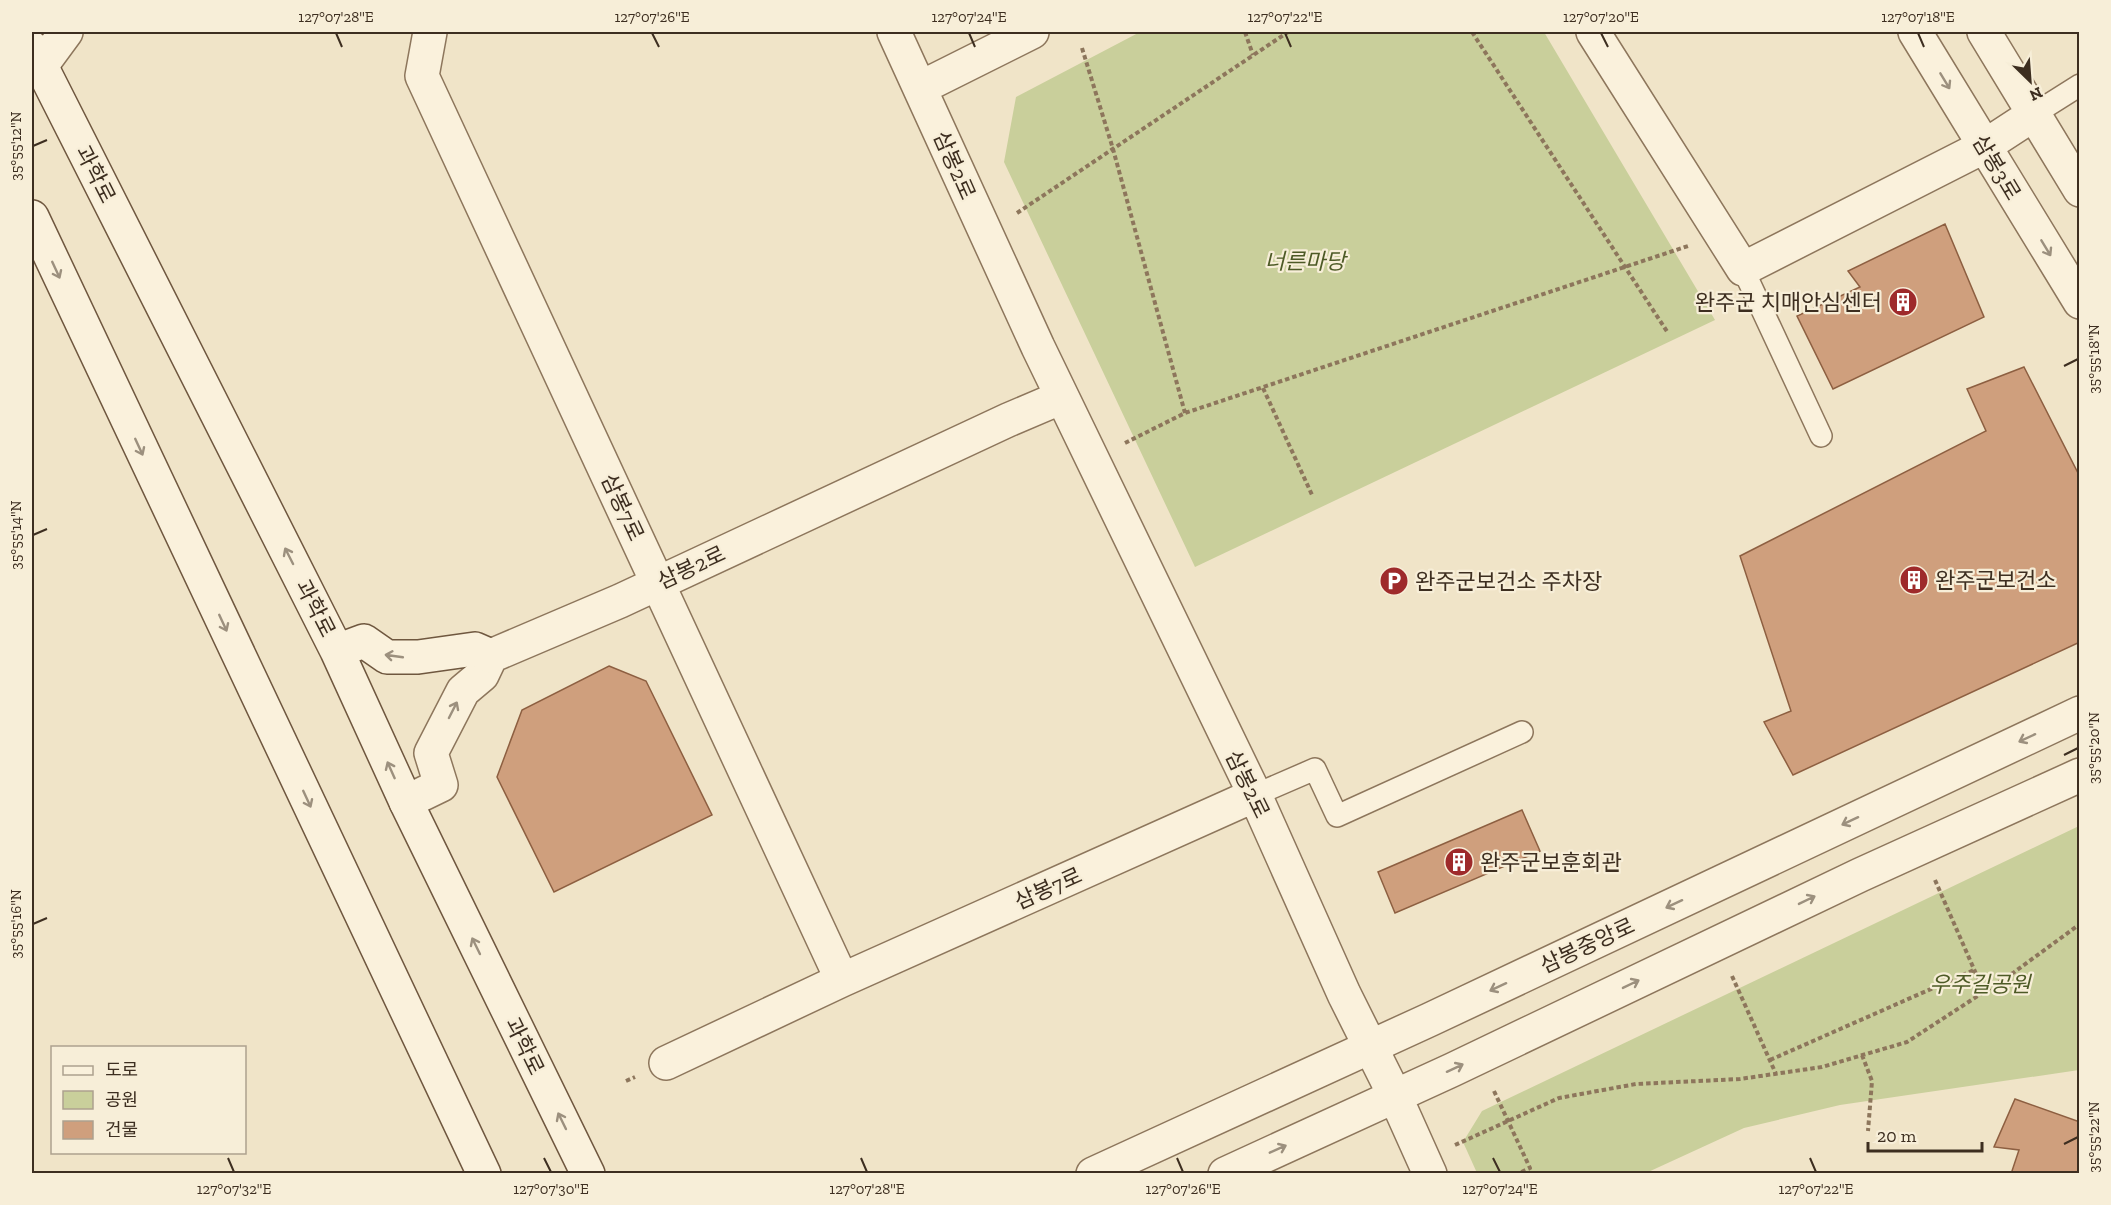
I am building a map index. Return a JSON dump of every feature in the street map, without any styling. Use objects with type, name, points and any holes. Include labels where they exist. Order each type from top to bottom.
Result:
[{"type":"street","points":[[36,57],[66,32]]},
{"type":"street","name":"삼봉7로","points":[[430,32],[422,76],[842,980]]},
{"type":"street","name":"삼봉2로","points":[[894,32],[1062,397],[1255,795],[1344,994],[1430,1173]]},
{"type":"street","points":[[920,88],[1032,32]]},
{"type":"street","points":[[1593,32],[1743,268],[1985,146],[2034,114]]},
{"type":"street","name":"삼봉3로","points":[[1915,32],[2079,302]]},
{"type":"street","points":[[1984,32],[2079,190]]},
{"type":"street","name":"과학로","points":[[36,57],[338,651],[406,802],[588,1173]]},
{"type":"street","points":[[32,217],[484,1173]]},
{"type":"street","name":"삼봉2로","points":[[491,656],[620,602],[997,425],[1062,397]]},
{"type":"street","points":[[338,651],[364,641],[387,657],[418,657],[475,649],[491,656],[483,675],[463,691],[431,753],[441,785],[406,802]]},
{"type":"street","name":"삼봉중앙로","points":[[1093,1173],[1371,1047],[2079,713]]},
{"type":"street","points":[[1225,1173],[1395,1096],[1860,874],[2079,775]]},
{"type":"street","name":"삼봉7로","points":[[666,1063],[842,980],[1255,795]]},
{"type":"lane","points":[[2034,114],[2079,85]]},
{"type":"lane","points":[[1743,268],[1821,436]]},
{"type":"lane","points":[[1255,795],[1315,769],[1337,816],[1522,732]]},
{"type":"path","points":[[1245,32],[1253,55]]},
{"type":"path","points":[[1017,213],[1288,32]]},
{"type":"path","points":[[1472,32],[1668,333]]},
{"type":"path","points":[[1082,48],[1113,149],[1185,413]]},
{"type":"path","points":[[1125,443],[1185,413],[1696,244]]},
{"type":"path","points":[[1263,388],[1313,497]]},
{"type":"path","points":[[1934,879],[1984,992]]},
{"type":"path","points":[[1455,1144],[1559,1098],[1636,1084],[1740,1079],[1776,1074],[1822,1066],[1907,1042],[1984,992],[2079,924]]},
{"type":"path","points":[[1770,1060],[1974,970]]},
{"type":"path","points":[[1731,973],[1776,1074]]},
{"type":"path","points":[[1862,1055],[1872,1081],[1868,1131]]},
{"type":"path","points":[[1491,1085],[1530,1168],[1517,1173]]},
{"type":"green space","name":"너른마당","points":[[1140,32],[1544,32],[1715,320],[1195,567],[1004,162],[1016,97]]},
{"type":"green space","name":"우주길공원","points":[[2079,826],[2079,1070],[1840,1105],[1744,1128],[1646,1173],[1477,1173],[1463,1142],[1482,1111]]},
{"type":"building","name":"완주군 치매안심센터","points":[[1945,224],[1984,317],[1833,389],[1797,316],[1860,287],[1848,271]]},
{"type":"building","name":"완주군보건소","points":[[2024,367],[2080,477],[2080,642],[1793,775],[1764,722],[1791,711],[1740,556],[1986,431],[1967,389]]},
{"type":"building","points":[[609,666],[646,681],[712,815],[554,892],[497,777],[522,710]]},
{"type":"building","name":"완주군보훈회관","points":[[1522,810],[1540,851],[1395,913],[1378,872]]},
{"type":"building","points":[[2015,1099],[2080,1122],[2080,1174],[2011,1174],[2019,1150],[1994,1147]]},
{"type":"place","name":"완주군 치매안심센터","points":[[1903,302]]},
{"type":"place","name":"완주군보건소","points":[[1914,580]]},
{"type":"place","name":"완주군보건소 주차장","points":[[1394,581]]},
{"type":"place","name":"완주군보훈회관","points":[[1459,862]]}]
